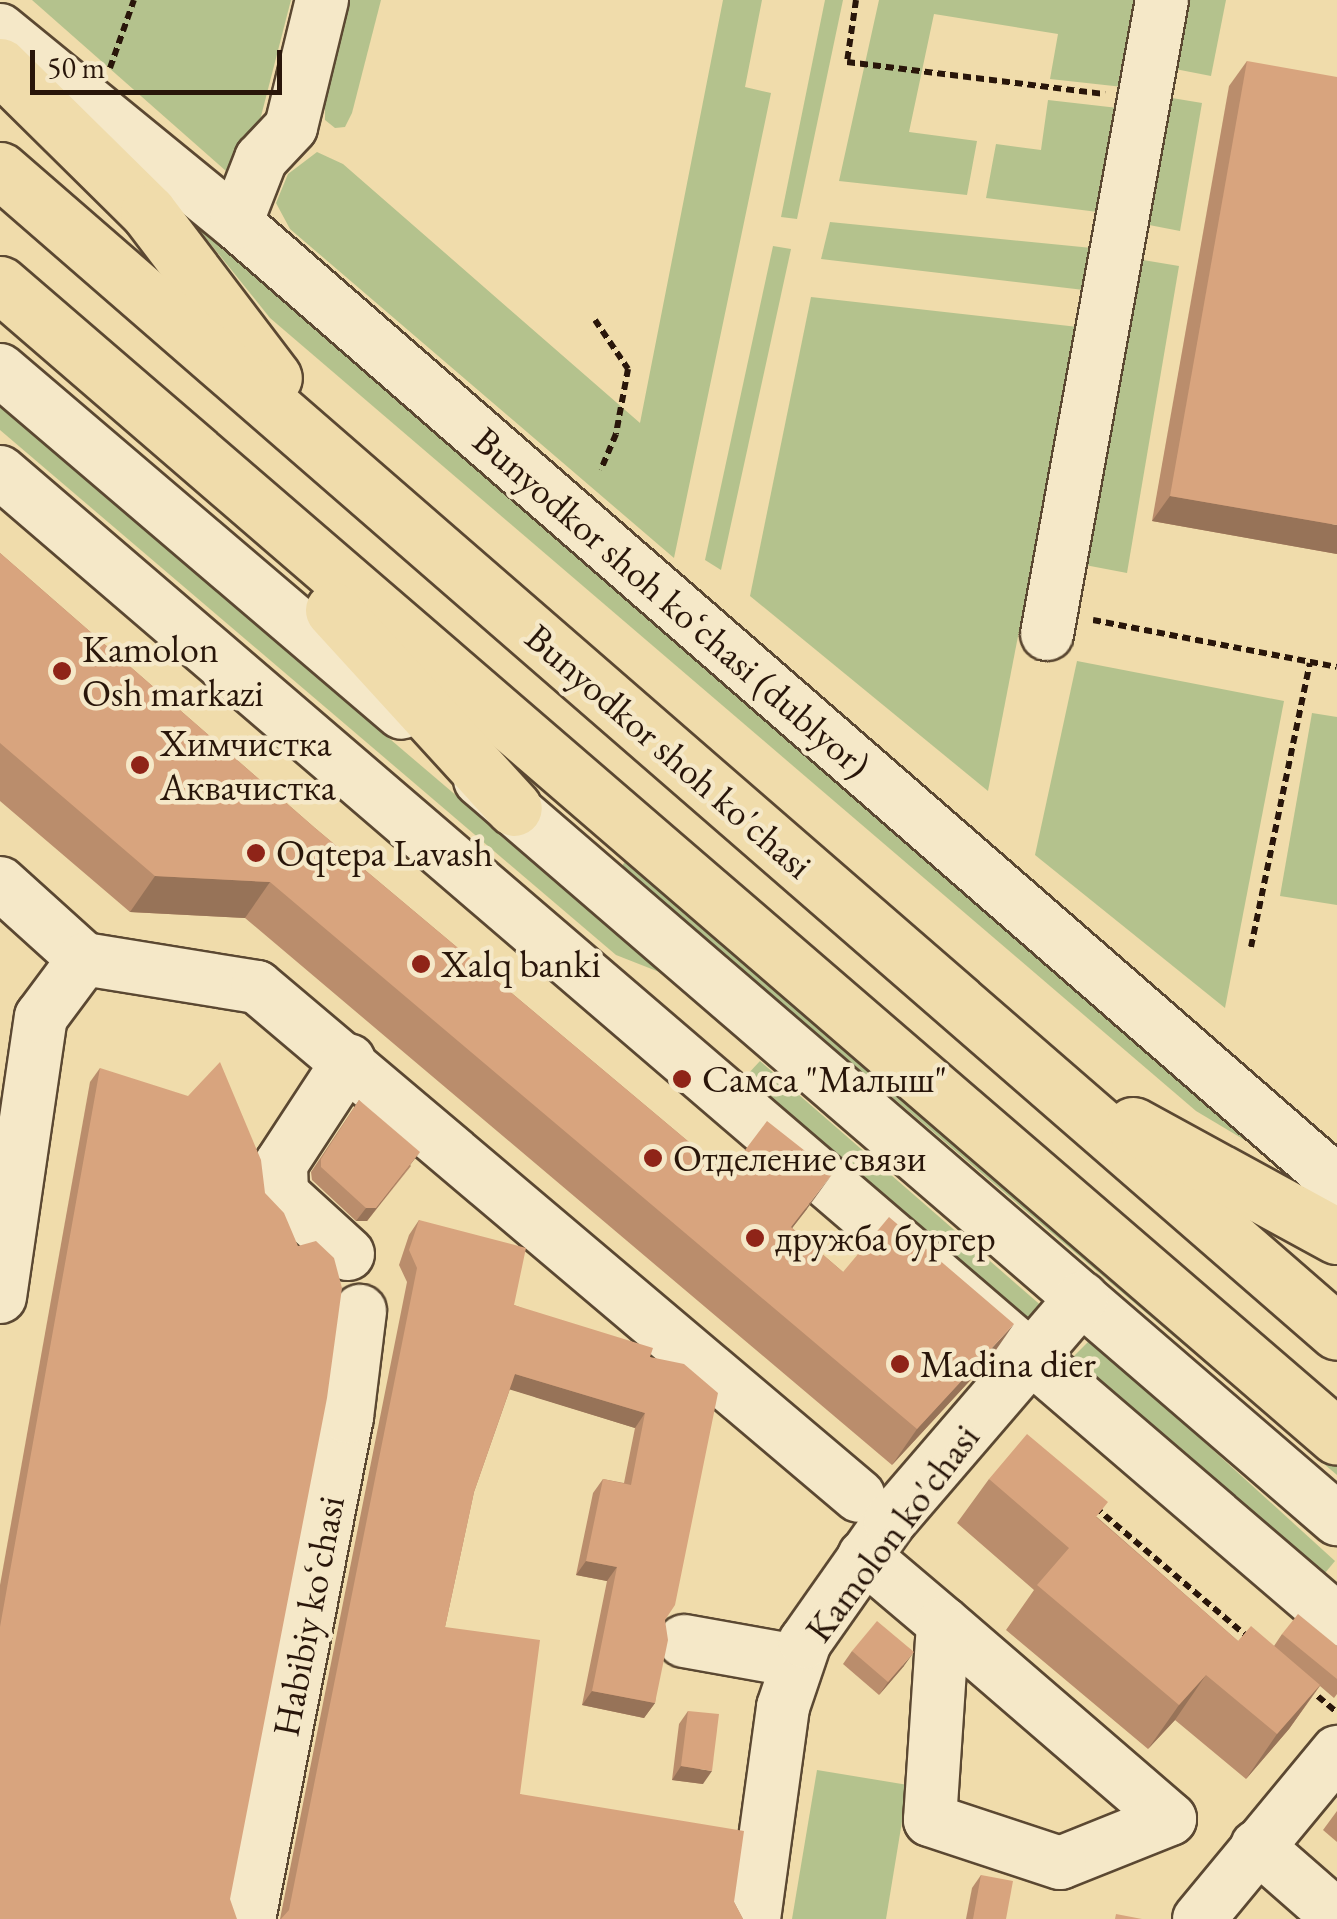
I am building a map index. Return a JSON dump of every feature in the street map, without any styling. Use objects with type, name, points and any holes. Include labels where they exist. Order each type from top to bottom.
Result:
[{"type":"main road","points":[[0,66],[148,212],[343,468]]},
{"type":"main road","name":"Bunyodkor shoh ko'chasi","points":[[0,170],[1337,1332]]},
{"type":"main road","points":[[0,284],[1337,1437]]},
{"type":"main road","points":[[101,370],[276,547],[514,808]]},
{"type":"main road","points":[[1039,1073],[1337,1236]]},
{"type":"street","points":[[236,222],[260,159],[292,127],[322,0]]},
{"type":"street","points":[[1049,623],[1140,99],[1162,0]]},
{"type":"street","name":"Bunyodkor shoh koʻchasi (dublyor)","points":[[0,30],[236,222],[1337,1182]]},
{"type":"street","points":[[0,370],[1337,1519]]},
{"type":"street","points":[[0,472],[676,1048],[1337,1620]]},
{"type":"street","points":[[0,883],[84,959],[257,987],[349,1060],[859,1496]]},
{"type":"street","points":[[0,1297],[15,1093],[41,1017],[84,959]]},
{"type":"street","points":[[676,1048],[724,990]]},
{"type":"street","points":[[348,1254],[282,1194],[282,1164],[349,1060]]},
{"type":"street","name":"Kamolon ko'chasi","points":[[754,1919],[783,1708],[796,1661],[864,1556],[1082,1298]]},
{"type":"street","name":"Habibiy koʻchasi","points":[[249,1919],[347,1416],[360,1311]]},
{"type":"street","points":[[864,1556],[944,1622],[1170,1819],[1060,1863],[930,1820],[944,1622]]},
{"type":"street","points":[[684,1641],[796,1661]]},
{"type":"street","points":[[1199,1919],[1337,1752]]},
{"type":"street","points":[[1257,1846],[1337,1916]]},
{"type":"path","points":[[109,70],[134,0]]},
{"type":"path","points":[[856,0],[846,62],[1140,99]]},
{"type":"path","points":[[595,320],[628,369],[616,434],[601,470]]},
{"type":"path","points":[[1049,623],[1337,667]]},
{"type":"path","points":[[1251,947],[1310,663]]},
{"type":"path","points":[[1087,1500],[1264,1650]]},
{"type":"path","points":[[1293,1675],[1337,1712]]},
{"type":"green space","points":[[32,0],[291,0],[243,186]]},
{"type":"green space","points":[[350,0],[381,0],[352,113],[345,127],[335,128],[325,120],[325,102]]},
{"type":"green space","points":[[723,0],[762,0],[745,87],[771,93],[674,558],[290,229],[276,203],[288,174],[317,152],[343,164],[640,423]]},
{"type":"green space","points":[[825,0],[843,0],[797,219],[781,217]]},
{"type":"green space","points":[[879,0],[1139,0],[1123,87],[1050,79],[1058,34],[934,14],[909,132],[977,141],[967,195],[839,181]]},
{"type":"green space","points":[[1183,0],[1226,0],[1211,76],[1170,68]]},
{"type":"green space","points":[[1166,97],[1202,103],[1180,231],[1144,224]]},
{"type":"green space","points":[[1048,100],[1118,108],[1098,212],[986,198],[996,144],[1041,150]]},
{"type":"green space","points":[[176,201],[1258,1148],[1196,1111],[270,318]]},
{"type":"green space","points":[[830,222],[1092,248],[1084,290],[821,259]]},
{"type":"green space","points":[[773,246],[791,249],[721,570],[705,560]]},
{"type":"green space","points":[[1137,259],[1179,266],[1127,573],[1085,565]]},
{"type":"green space","points":[[811,297],[1078,327],[988,791],[750,596]]},
{"type":"green space","points":[[0,407],[667,975],[616,955],[0,430]]},
{"type":"green space","points":[[1077,661],[1284,701],[1225,1008],[1035,855]]},
{"type":"green space","points":[[1312,713],[1337,717],[1337,905],[1280,896]]},
{"type":"green space","points":[[631,854],[1337,1458],[1337,1475],[621,867]]},
{"type":"green space","points":[[760,1061],[1044,1308],[1030,1323],[746,1076]]},
{"type":"green space","points":[[1091,1339],[1335,1561],[1320,1579],[1072,1358]]},
{"type":"green space","points":[[817,1770],[908,1785],[886,1919],[792,1919]]},
{"type":"building","points":[[1247,61],[1337,77],[1337,525],[1170,496]]},
{"type":"building","points":[[0,553],[315,828],[727,1174],[767,1121],[833,1173],[791,1227],[843,1272],[889,1217],[1014,1324],[917,1429],[270,882],[155,876],[0,743]]},
{"type":"building","points":[[220,1062],[261,1160],[265,1193],[284,1213],[298,1246],[316,1241],[334,1258],[342,1288],[327,1398],[230,1899],[237,1919],[0,1919],[0,1627],[100,1068],[188,1096]]},
{"type":"building","points":[[359,1100],[420,1152],[376,1208],[366,1208],[321,1167],[321,1159]]},
{"type":"building","points":[[419,1220],[526,1248],[514,1305],[653,1348],[650,1357],[684,1364],[718,1393],[675,1605],[665,1620],[668,1640],[655,1703],[592,1691],[617,1567],[586,1561],[603,1479],[631,1485],[645,1413],[515,1374],[474,1492],[445,1627],[540,1640],[520,1794],[744,1831],[734,1902],[743,1919],[281,1919],[289,1910],[417,1268],[409,1250]]},
{"type":"building","points":[[1027,1434],[1108,1502],[1096,1517],[1238,1641],[1251,1626],[1320,1685],[1277,1734],[1206,1675],[1179,1705],[1037,1585],[1069,1548],[989,1479]]},
{"type":"building","points":[[1298,1614],[1337,1646],[1337,1679],[1282,1634]]},
{"type":"building","points":[[877,1621],[914,1652],[888,1682],[852,1651]]},
{"type":"building","points":[[688,1711],[719,1714],[712,1771],[681,1766]]},
{"type":"building","points":[[981,1875],[1013,1881],[1006,1919],[973,1919]]},
{"type":"building","points":[[1116,1914],[1142,1919],[1115,1919]]},
{"type":"place","name":"Kamolon Osh markazi","points":[[62,671]]},
{"type":"place","name":"Химчистка Аквачистка","points":[[140,765]]},
{"type":"place","name":"Oqtepa Lavash","points":[[256,853]]},
{"type":"place","name":"Xalq banki","points":[[421,964]]},
{"type":"place","name":"Самса \"Малыш\"","points":[[682,1079]]},
{"type":"place","name":"Отделение связи","points":[[653,1158]]},
{"type":"place","name":"дружба бургер","points":[[755,1238]]},
{"type":"place","name":"Madina dier","points":[[900,1364]]}]
